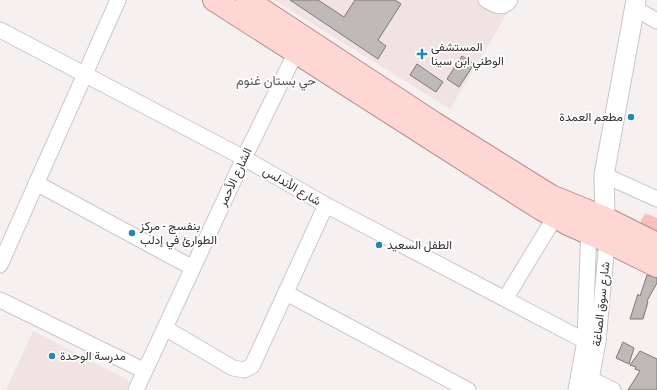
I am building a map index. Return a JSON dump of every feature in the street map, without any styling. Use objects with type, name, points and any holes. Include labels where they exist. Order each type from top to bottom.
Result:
[{"type":"main road","points":[[214,0],[555,217],[657,266]]},
{"type":"main road","points":[[261,4],[434,123],[551,196],[598,214],[657,244]]},
{"type":"street","points":[[0,265],[118,0]]},
{"type":"street","points":[[486,0],[494,5],[502,6],[507,4],[510,0]]},
{"type":"street","points":[[598,214],[635,4],[657,21]]},
{"type":"street","name":"شارع الأندلس","points":[[0,30],[244,158],[326,205],[584,341]]},
{"type":"street","name":"الشارع الأحمر","points":[[136,390],[244,158],[296,52]]},
{"type":"street","points":[[604,175],[657,199]]},
{"type":"street","points":[[36,183],[193,268]]},
{"type":"street","points":[[165,328],[233,368],[244,370],[252,366],[326,205]]},
{"type":"street","name":"شارع سوق الصاغة","points":[[590,384],[598,342],[598,214]]},
{"type":"street","points":[[505,299],[555,217]]},
{"type":"street","points":[[576,390],[584,341],[597,237]]},
{"type":"street","points":[[286,292],[468,390]]},
{"type":"street","points":[[0,300],[145,371]]},
{"type":"street","points":[[590,384],[613,390]]},
{"type":"shaded area","name":"المستشفى الوطني ابن سينا","points":[[274,0],[515,0],[450,109]]},
{"type":"shaded area","points":[[645,214],[657,218],[657,234],[641,224],[641,220]]},
{"type":"shaded area","name":"مدرسة الوحدة","points":[[33,331],[130,381],[126,390],[6,390]]},
{"type":"building","points":[[290,0],[318,0],[344,17],[355,0],[395,0],[401,4],[378,40],[386,46],[378,59]]},
{"type":"building","points":[[462,56],[474,64],[459,87],[447,79]]},
{"type":"building","points":[[417,64],[443,82],[436,92],[410,75]]},
{"type":"building","points":[[647,275],[657,278],[657,283],[647,301],[643,319],[630,319],[638,294],[640,296]]},
{"type":"building","points":[[623,342],[634,348],[629,364],[616,358]]},
{"type":"building","points":[[640,351],[657,359],[657,390],[628,390],[640,371],[635,369],[636,367],[630,365]]},
{"type":"place","name":"المستشفى الوطني ابن سينا","points":[[422,54]]},
{"type":"place","name":"مطعم العمدة","points":[[631,117]]},
{"type":"place","name":"بنفسج - مركز الطوارئ في إدلب","points":[[132,233]]},
{"type":"place","name":"الطفل السعيد","points":[[379,245]]},
{"type":"place","name":"مدرسة الوحدة","points":[[52,356]]},
{"type":"district","name":"حي بستان غنوم","points":[[276,80]]}]
